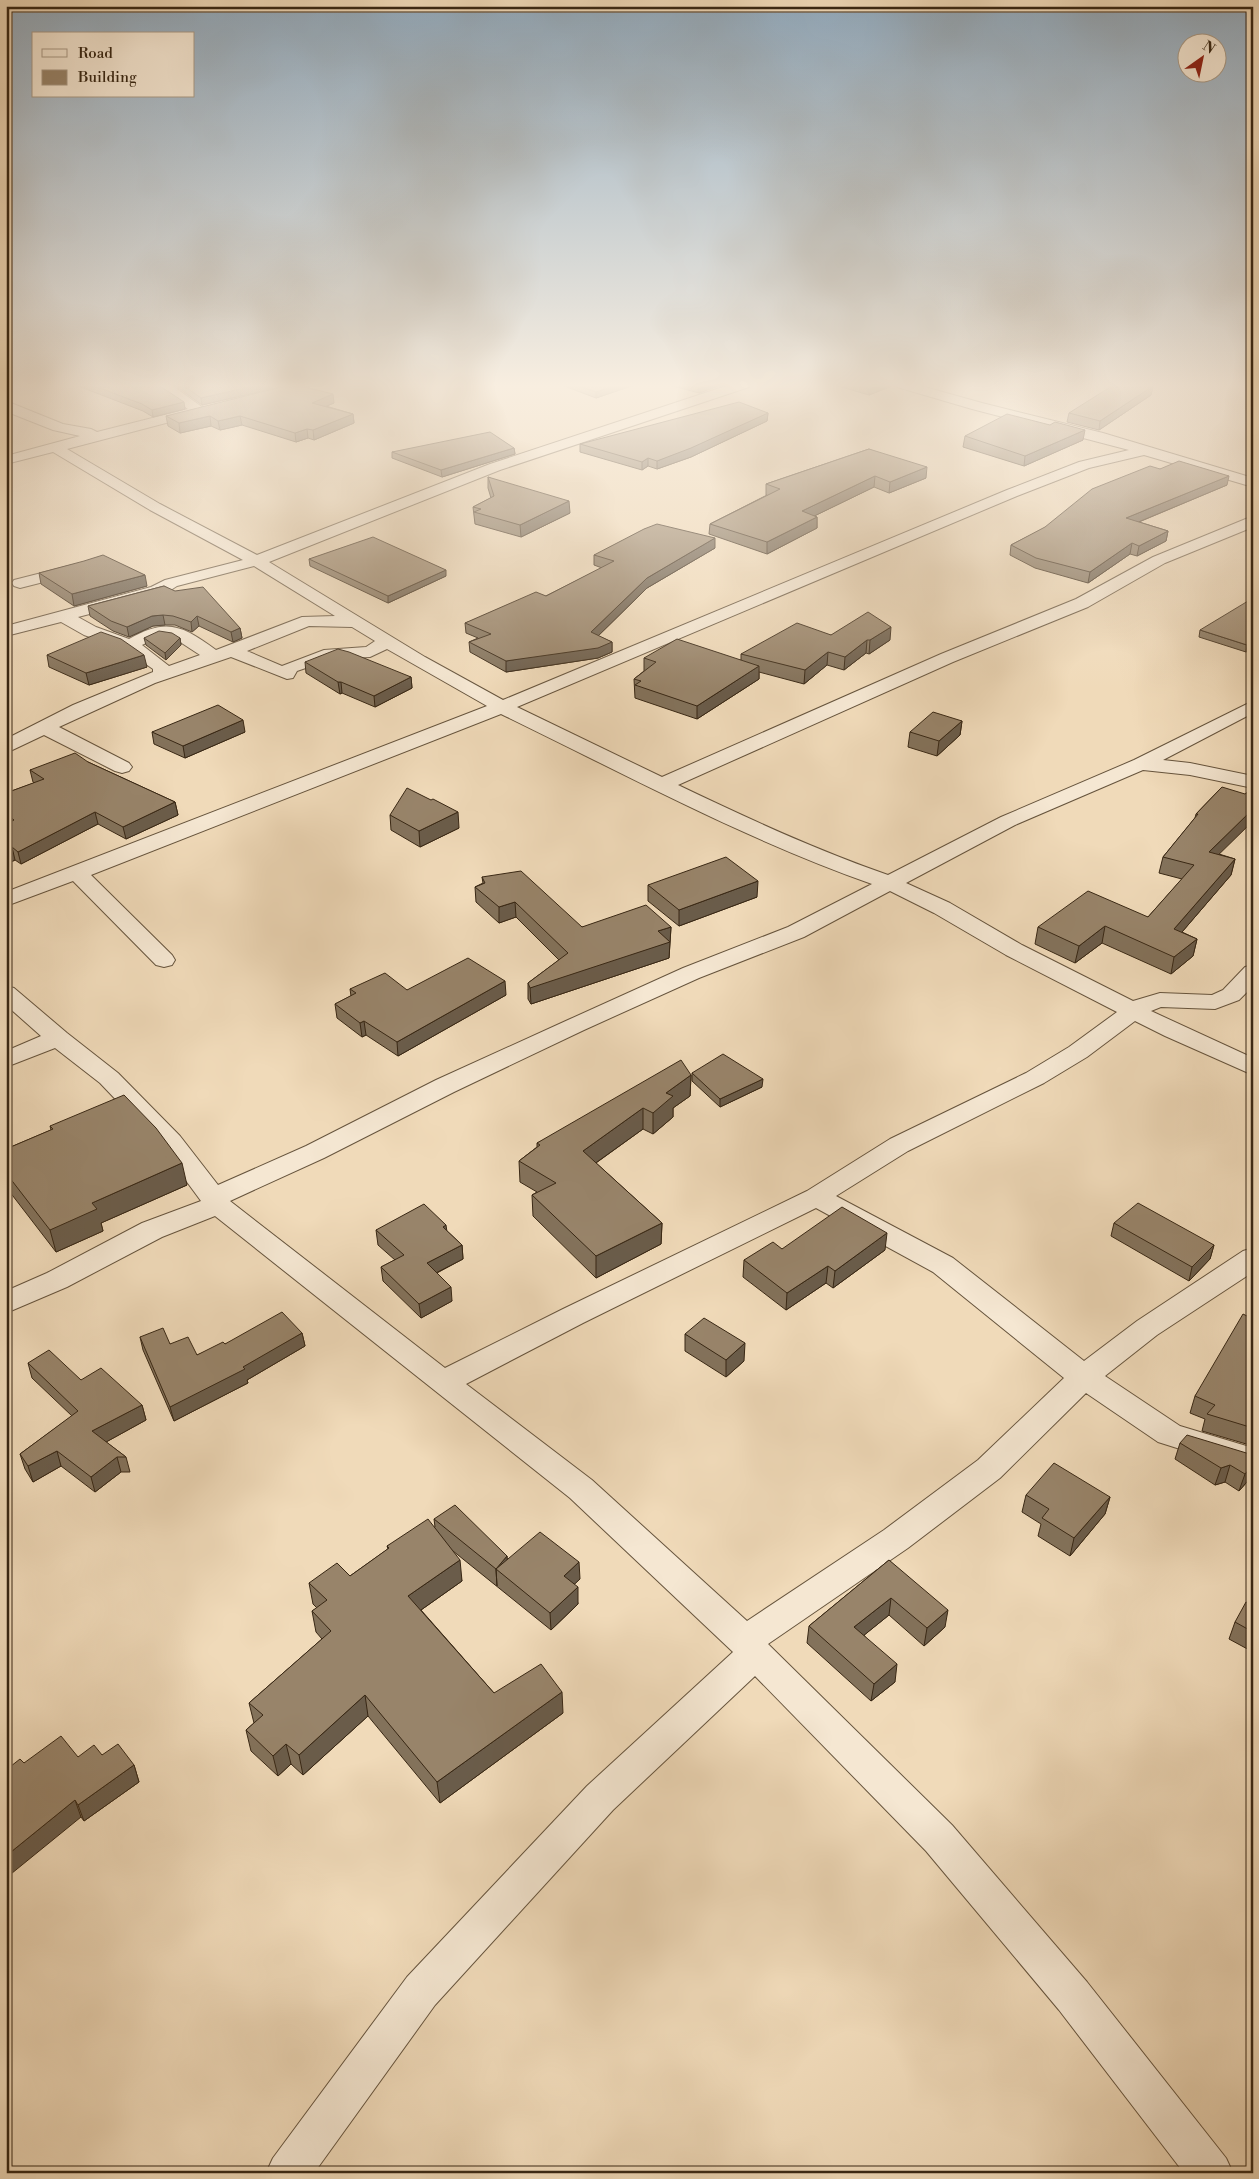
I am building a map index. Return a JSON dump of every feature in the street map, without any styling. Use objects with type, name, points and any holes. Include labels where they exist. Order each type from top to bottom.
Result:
[{"type":"street","points":[[120,486],[232,546],[386,642],[502,707],[827,861],[890,883],[942,908],[1014,950],[1135,1012],[1253,1067]]},
{"type":"street","points":[[6,631],[157,591],[171,583],[256,562],[448,486]]},
{"type":"street","points":[[6,900],[502,707],[1029,486]]},
{"type":"street","points":[[662,784],[947,658],[1082,603],[1159,560],[1253,520]]},
{"type":"street","points":[[20,584],[80,568]]},
{"type":"street","points":[[62,615],[90,631],[130,646],[160,666],[162,669],[161,675]]},
{"type":"street","points":[[6,748],[80,709],[161,675],[260,641],[290,626],[308,621],[356,622]]},
{"type":"street","points":[[130,646],[159,630],[167,630],[179,634],[214,658]]},
{"type":"street","points":[[233,650],[256,662],[287,674],[289,668],[300,663],[330,654],[370,652],[386,642]]},
{"type":"street","points":[[6,1303],[57,1280],[152,1230],[216,1201],[445,1086],[692,973],[796,932],[1008,821],[1141,764],[1253,706]]},
{"type":"street","points":[[45,728],[122,766]]},
{"type":"street","points":[[1141,764],[1190,769],[1253,782]]},
{"type":"street","points":[[77,873],[164,960]]},
{"type":"street","points":[[443,1383],[573,1316],[816,1197],[899,1145],[1035,1078],[1078,1052],[1145,1004],[1160,1000],[1215,1002],[1231,995],[1253,972]]},
{"type":"street","points":[[6,993],[58,1038],[109,1078],[164,1135],[216,1201],[443,1383],[581,1489],[750,1647],[939,1838],[1073,1996],[1211,2173]]},
{"type":"street","points":[[6,1060],[58,1038]]},
{"type":"street","points":[[816,1197],[943,1265],[1084,1377],[1169,1434],[1253,1460]]},
{"type":"street","points":[[288,2173],[421,1991],[600,1798],[750,1647],[989,1469],[1084,1377],[1148,1328],[1253,1258]]},
{"type":"building","points":[[491,486],[517,486],[569,501],[520,525],[474,512],[481,509],[473,507],[494,496]]},
{"type":"building","points":[[771,486],[855,486],[802,511],[817,517],[767,542],[710,524],[780,489]]},
{"type":"building","points":[[1100,486],[1205,486],[1126,518],[1168,531],[1139,546],[1132,543],[1090,572],[1036,558],[1011,545],[1045,527],[1092,489]]},
{"type":"building","points":[[657,524],[715,538],[647,578],[591,632],[612,642],[598,648],[506,661],[469,642],[491,634],[465,623],[536,592],[546,596],[614,561],[594,555]]},
{"type":"building","points":[[373,537],[446,570],[388,596],[309,559]]},
{"type":"building","points":[[103,555],[145,575],[72,594],[39,573],[84,561]]},
{"type":"building","points":[[164,586],[175,591],[203,587],[240,628],[231,632],[197,616],[191,622],[163,615],[152,616],[127,627],[111,621],[88,606]]},
{"type":"building","points":[[1253,598],[1253,641],[1247,645],[1200,630]]},
{"type":"building","points":[[868,612],[891,627],[867,640],[845,657],[828,652],[805,670],[741,654],[797,623],[831,635]]},
{"type":"building","points":[[159,631],[172,633],[180,638],[165,653],[144,638]]},
{"type":"building","points":[[101,632],[121,639],[144,655],[86,673],[47,655]]},
{"type":"building","points":[[677,639],[759,666],[697,706],[635,685],[641,681],[634,679],[656,662],[644,658]]},
{"type":"building","points":[[338,649],[411,677],[374,696],[338,682],[305,662]]},
{"type":"building","points":[[218,705],[243,720],[183,746],[152,732]]},
{"type":"building","points":[[933,712],[962,721],[939,741],[910,732]]},
{"type":"building","points":[[75,753],[88,762],[175,802],[123,827],[95,812],[18,852],[12,847],[6,850],[6,824],[14,820],[6,814],[6,793],[44,779],[30,770]]},
{"type":"building","points":[[1222,787],[1245,794],[1253,788],[1253,809],[1209,852],[1235,859],[1174,929],[1197,939],[1174,957],[1105,926],[1079,946],[1038,927],[1088,891],[1148,917],[1194,865],[1163,857],[1198,814],[1196,814]]},
{"type":"building","points":[[407,788],[458,812],[419,831],[390,815]]},
{"type":"building","points":[[726,857],[758,881],[679,910],[648,885]]},
{"type":"building","points":[[521,871],[582,927],[646,905],[671,927],[658,931],[670,942],[530,988],[528,983],[568,953],[515,902],[499,907],[475,887],[485,883],[482,877]]},
{"type":"building","points":[[468,958],[505,981],[397,1042],[364,1021],[360,1023],[335,1004],[356,993],[350,989],[385,973],[407,990]]},
{"type":"building","points":[[723,1054],[763,1079],[720,1099],[692,1073]]},
{"type":"building","points":[[681,1060],[691,1075],[666,1093],[673,1096],[653,1113],[643,1108],[583,1151],[662,1223],[596,1256],[532,1195],[556,1183],[519,1161],[540,1145],[537,1143]]},
{"type":"building","points":[[124,1095],[156,1128],[182,1163],[92,1203],[97,1209],[50,1230],[6,1173],[6,1149],[53,1129],[50,1126]]},
{"type":"building","points":[[1138,1203],[1214,1245],[1192,1267],[1114,1223]]},
{"type":"building","points":[[424,1204],[446,1225],[443,1227],[462,1245],[427,1263],[451,1287],[419,1304],[381,1267],[404,1255],[376,1230]]},
{"type":"building","points":[[842,1207],[887,1233],[835,1271],[828,1266],[787,1293],[744,1260],[773,1242],[782,1249]]},
{"type":"building","points":[[282,1312],[302,1333],[243,1367],[245,1369],[170,1407],[140,1337],[163,1328],[170,1344],[188,1337],[197,1355],[223,1342],[225,1344]]},
{"type":"building","points":[[1243,1314],[1253,1319],[1253,1428],[1207,1414],[1215,1405],[1195,1396]]},
{"type":"building","points":[[704,1318],[745,1343],[726,1360],[685,1334]]},
{"type":"building","points":[[49,1350],[81,1380],[101,1368],[142,1405],[92,1431],[126,1457],[117,1457],[91,1477],[57,1451],[28,1466],[20,1454],[78,1411],[28,1363]]},
{"type":"building","points":[[1187,1435],[1253,1455],[1253,1465],[1245,1474],[1230,1465],[1221,1468],[1180,1443]]},
{"type":"building","points":[[1054,1463],[1110,1497],[1074,1538],[1042,1518],[1049,1509],[1026,1495]]},
{"type":"building","points":[[455,1505],[507,1556],[496,1569],[434,1519]]},
{"type":"building","points":[[428,1519],[460,1560],[408,1596],[494,1693],[541,1664],[562,1692],[437,1782],[365,1695],[299,1755],[286,1744],[273,1756],[246,1730],[263,1715],[249,1703],[331,1631],[312,1611],[327,1600],[309,1583],[337,1563],[350,1576],[389,1548],[387,1546]]},
{"type":"building","points":[[540,1532],[579,1562],[564,1576],[578,1587],[550,1613],[496,1569]]},
{"type":"building","points":[[889,1560],[948,1610],[927,1628],[891,1598],[854,1627],[897,1664],[874,1684],[809,1626]]},
{"type":"building","points":[[1246,1602],[1253,1605],[1253,1632],[1235,1622]]},
{"type":"building","points":[[61,1736],[78,1757],[94,1745],[102,1755],[118,1744],[134,1765],[78,1805],[75,1800],[6,1856],[6,1770],[20,1759],[24,1763]]}]
